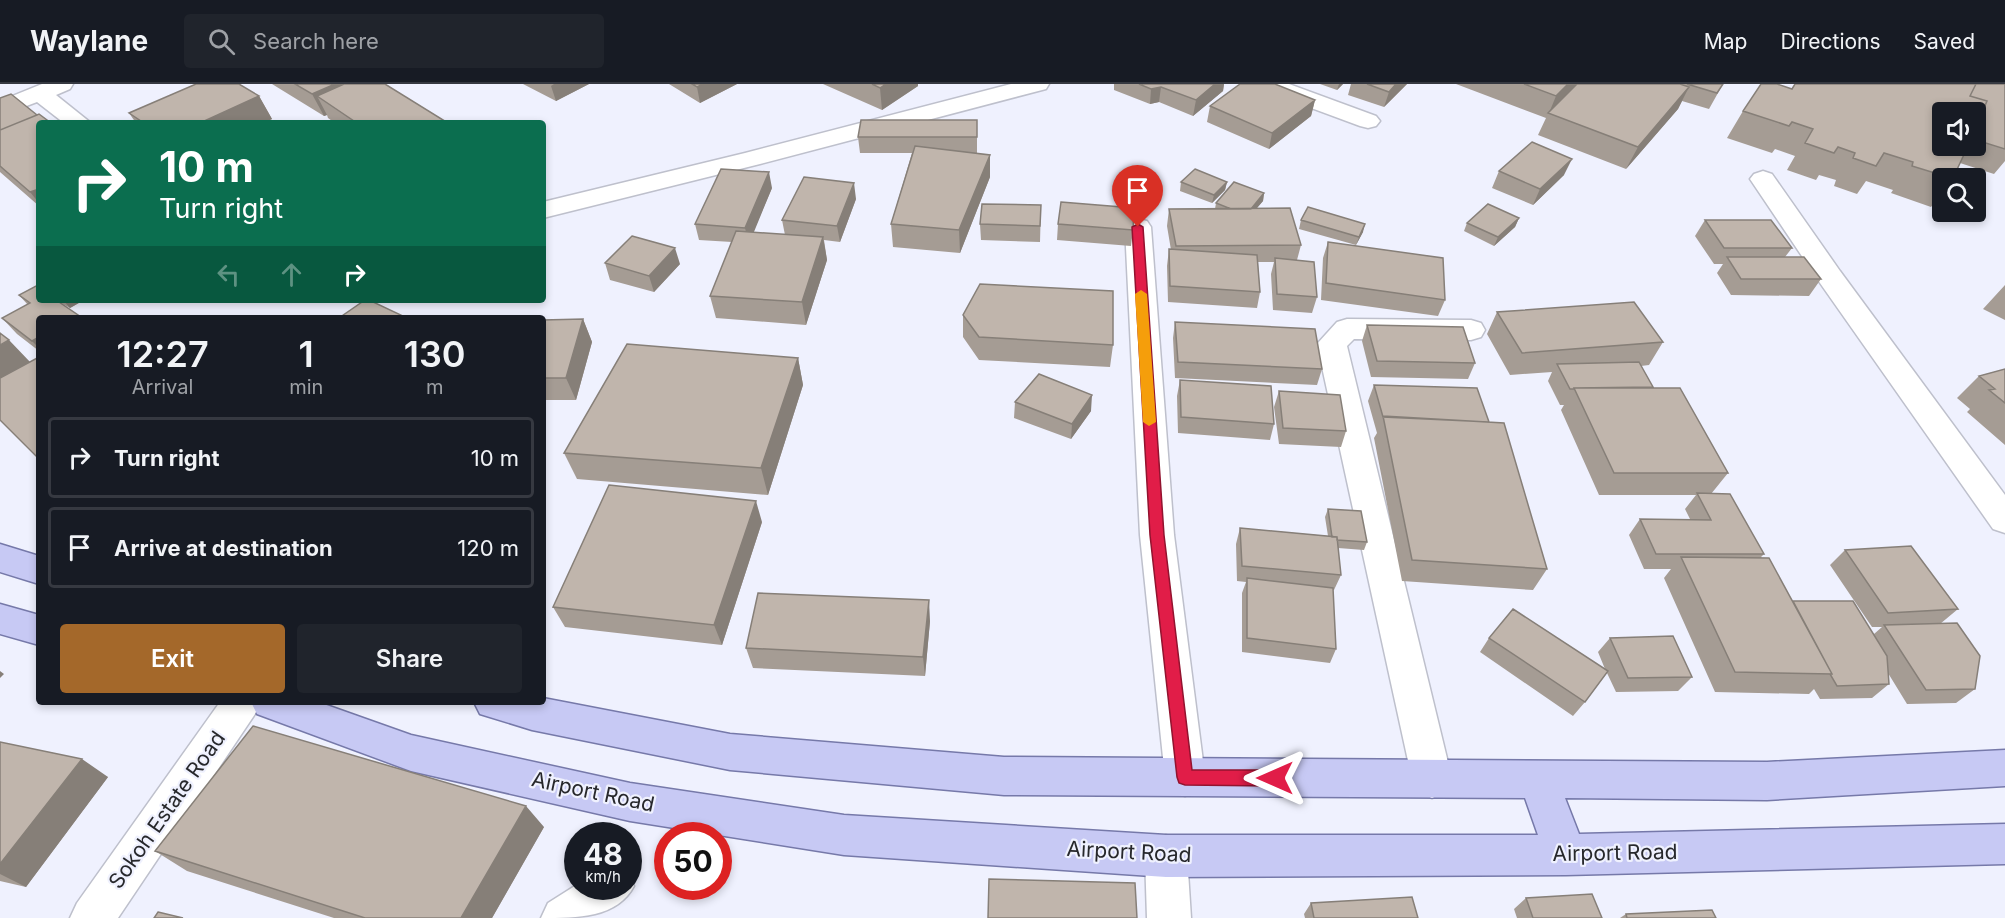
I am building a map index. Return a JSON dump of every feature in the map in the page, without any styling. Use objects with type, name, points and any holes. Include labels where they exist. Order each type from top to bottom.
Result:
[{"type":"main road","points":[[0,558],[36,569]]},
{"type":"main road","points":[[0,619],[36,629]]},
{"type":"main road","name":"Airport Road","points":[[278,705],[411,753],[630,802],[844,835],[1167,856],[1566,855],[2005,844]]},
{"type":"main road","points":[[504,705],[532,713],[730,752],[1004,776],[1767,781],[2005,768]]},
{"type":"main road","points":[[1538,780],[1566,855]]},
{"type":"street","points":[[0,90],[15,84]]},
{"type":"street","points":[[0,109],[62,84]]},
{"type":"street","points":[[546,209],[955,107],[1038,84]]},
{"type":"street","points":[[1268,84],[1368,121]]},
{"type":"street","points":[[39,93],[75,120]]},
{"type":"street","points":[[1763,179],[1830,277],[2005,520]]},
{"type":"street","points":[[1138,227],[1157,535],[1185,777]]},
{"type":"street","points":[[1432,779],[1332,344],[1347,328],[1471,330]]},
{"type":"street","name":"Sokoh Estate Road","points":[[92,918],[240,705]]},
{"type":"street","points":[[1167,856],[1169,918]]},
{"type":"street","points":[[563,918],[591,900]]},
{"type":"building","points":[[196,84],[239,84],[259,96],[207,120],[140,120],[129,113]]},
{"type":"building","points":[[295,84],[335,84],[312,94]]},
{"type":"building","points":[[344,84],[385,84],[443,120],[353,120],[317,96]]},
{"type":"building","points":[[872,84],[886,84],[880,88]]},
{"type":"building","points":[[1139,84],[1215,84],[1196,100],[1161,87],[1151,89]]},
{"type":"building","points":[[1240,84],[1275,84],[1315,100],[1272,133],[1210,106]]},
{"type":"building","points":[[1367,84],[1396,84],[1389,92]]},
{"type":"building","points":[[1524,84],[1568,84],[1556,96]]},
{"type":"building","points":[[1577,84],[1680,84],[1689,87],[1638,147],[1548,113]]},
{"type":"building","points":[[1687,84],[1723,84],[1717,93]]},
{"type":"building","points":[[1761,84],[1777,84],[1792,89],[1795,84],[1976,84],[1970,96],[1987,101],[1986,103],[1932,102],[1932,156],[1963,156],[1958,168],[1932,168],[1932,172],[1912,166],[1913,162],[1884,153],[1876,166],[1853,158],[1855,153],[1838,147],[1834,153],[1805,143],[1813,129],[1792,122],[1789,126],[1743,111]]},
{"type":"building","points":[[1976,84],[2005,84],[2005,149],[1986,143],[1987,101],[1970,96]]},
{"type":"building","points":[[11,94],[37,115],[0,130],[0,98]]},
{"type":"building","points":[[39,114],[47,120],[36,120],[36,190],[30,192],[0,166],[0,130]]},
{"type":"building","points":[[861,120],[977,120],[977,137],[858,137]]},
{"type":"building","points":[[1532,142],[1572,159],[1540,189],[1499,171]]},
{"type":"building","points":[[915,146],[990,155],[959,230],[891,224]]},
{"type":"building","points":[[721,169],[769,172],[745,228],[695,224]]},
{"type":"building","points":[[1195,169],[1227,182],[1214,195],[1181,182]]},
{"type":"building","points":[[804,177],[854,183],[837,226],[782,220]]},
{"type":"building","points":[[1234,182],[1264,193],[1251,209],[1231,209],[1216,203]]},
{"type":"building","points":[[1061,202],[1134,208],[1133,230],[1058,224]]},
{"type":"building","points":[[982,204],[1041,205],[1040,226],[980,224]]},
{"type":"building","points":[[1488,204],[1519,218],[1498,237],[1467,223]]},
{"type":"building","points":[[1308,207],[1365,224],[1359,237],[1301,220]]},
{"type":"building","points":[[1290,208],[1301,245],[1176,246],[1169,209]]},
{"type":"building","points":[[1705,220],[1771,220],[1792,248],[1724,248]]},
{"type":"building","points":[[736,231],[823,237],[802,302],[710,296]]},
{"type":"building","points":[[632,236],[675,248],[649,276],[605,263]]},
{"type":"building","points":[[1328,242],[1443,258],[1445,300],[1326,283]]},
{"type":"building","points":[[1169,249],[1257,255],[1260,292],[1170,286]]},
{"type":"building","points":[[1727,257],[1804,257],[1821,279],[1741,279]]},
{"type":"building","points":[[1275,258],[1314,262],[1317,297],[1277,294]]},
{"type":"building","points":[[980,284],[1113,291],[1113,345],[979,337],[963,315]]},
{"type":"building","points":[[36,286],[36,303],[60,303],[78,315],[36,315],[36,339],[32,341],[2,318],[30,303],[19,295]]},
{"type":"building","points":[[1634,302],[1663,342],[1522,353],[1497,312]]},
{"type":"building","points":[[361,303],[375,303],[401,315],[343,315]]},
{"type":"building","points":[[583,319],[566,378],[546,378],[546,320]]},
{"type":"building","points":[[1175,322],[1315,329],[1322,369],[1178,362]]},
{"type":"building","points":[[1367,325],[1463,327],[1475,363],[1377,361]]},
{"type":"building","points":[[0,333],[9,340],[0,345]]},
{"type":"building","points":[[627,344],[798,358],[761,468],[564,453]]},
{"type":"building","points":[[36,359],[36,456],[0,420],[0,378]]},
{"type":"building","points":[[1639,362],[1653,387],[1570,389],[1557,364]]},
{"type":"building","points":[[2005,369],[2005,403],[1989,390],[1995,389],[1979,376]]},
{"type":"building","points":[[1039,374],[1092,395],[1072,424],[1015,402]]},
{"type":"building","points":[[1180,380],[1271,386],[1274,424],[1181,417]]},
{"type":"building","points":[[1374,385],[1477,388],[1489,422],[1383,417]]},
{"type":"building","points":[[1574,388],[1680,388],[1728,473],[1614,473]]},
{"type":"building","points":[[1279,391],[1340,395],[1346,431],[1283,428]]},
{"type":"building","points":[[1383,416],[1504,423],[1547,569],[1412,560]]},
{"type":"building","points":[[609,485],[756,501],[714,625],[553,607]]},
{"type":"building","points":[[1697,493],[1730,494],[1764,554],[1656,554],[1640,519],[1711,520]]},
{"type":"building","points":[[1328,509],[1361,511],[1367,542],[1337,540],[1337,537],[1332,537]]},
{"type":"building","points":[[1240,528],[1337,537],[1341,575],[1242,566]]},
{"type":"building","points":[[1911,546],[1958,609],[1888,613],[1845,550]]},
{"type":"building","points":[[1681,557],[1769,558],[1832,674],[1735,672]]},
{"type":"building","points":[[1247,578],[1333,588],[1336,649],[1247,638]]},
{"type":"building","points":[[758,593],[929,600],[923,657],[746,648]]},
{"type":"building","points":[[1793,601],[1853,601],[1887,656],[1889,684],[1837,686]]},
{"type":"building","points":[[1513,609],[1608,671],[1585,702],[1489,638]]},
{"type":"building","points":[[1957,623],[1980,656],[1975,689],[1926,690],[1884,625]]},
{"type":"building","points":[[1673,636],[1692,677],[1628,678],[1610,638]]},
{"type":"building","points":[[253,726],[526,806],[461,918],[365,918],[155,851]]},
{"type":"building","points":[[0,742],[82,759],[0,864]]},
{"type":"building","points":[[989,879],[1135,883],[1137,918],[988,918]]},
{"type":"building","points":[[1592,894],[1602,918],[1533,918],[1526,898]]},
{"type":"building","points":[[1412,897],[1418,918],[1314,918],[1311,903]]},
{"type":"building","points":[[1712,910],[1716,918],[1627,918],[1626,914]]},
{"type":"building","points":[[158,912],[183,918],[154,918]]},
{"type":"slow traffic","points":[[1141,294],[1149,422]]},
{"type":"route","points":[[1138,227],[1157,535],[1185,777],[1275,778]]}]
